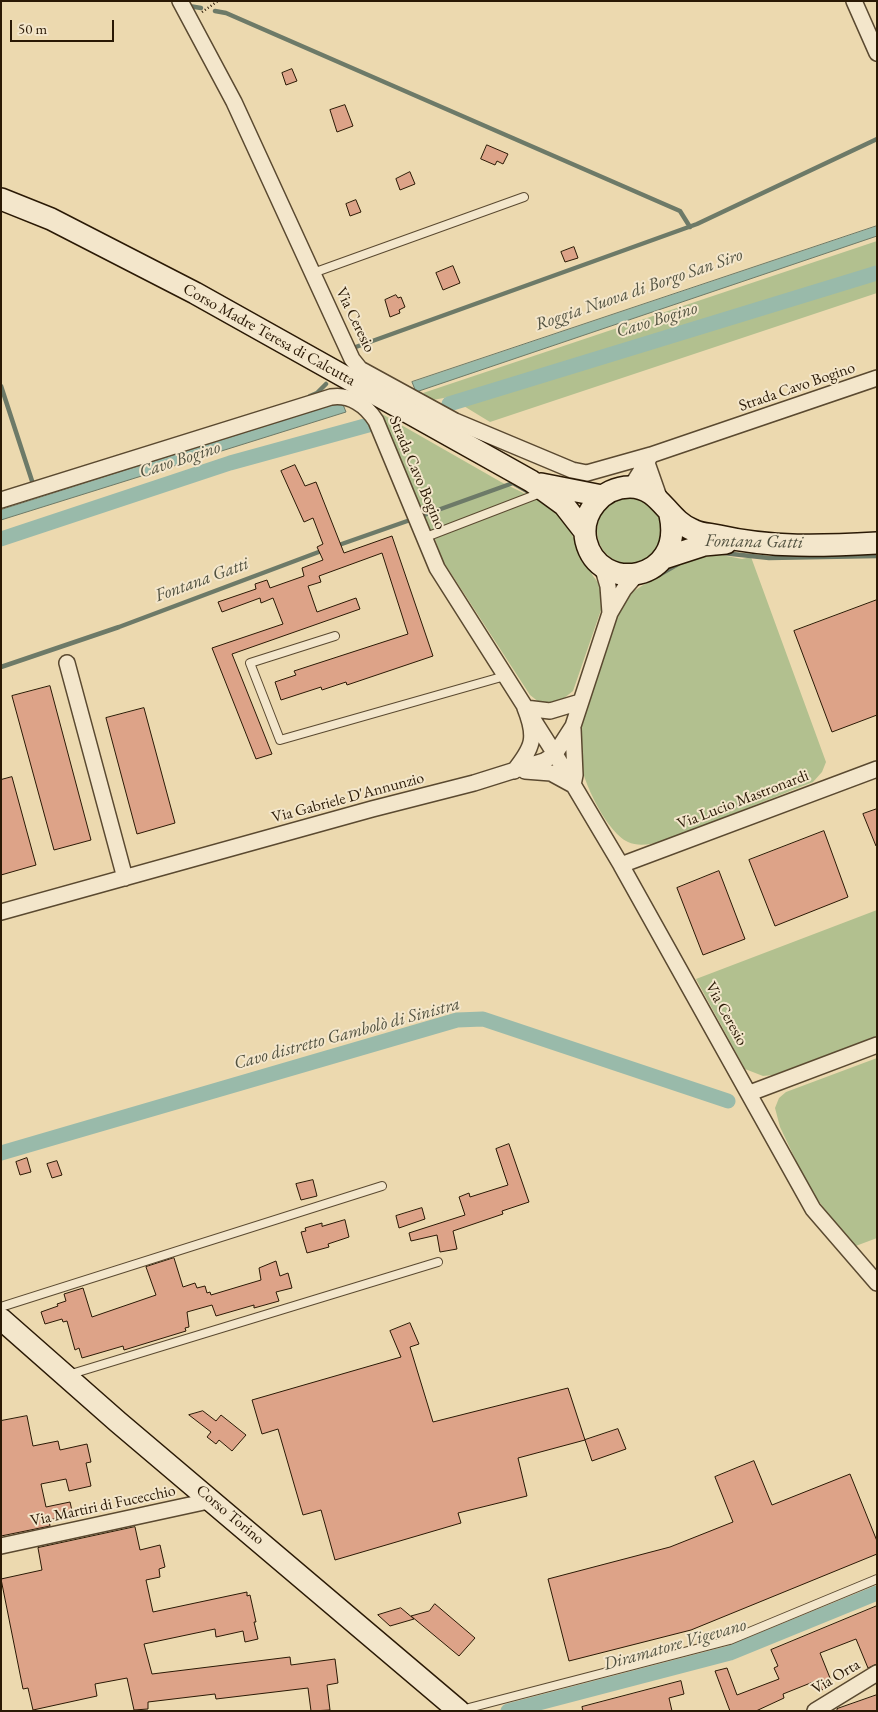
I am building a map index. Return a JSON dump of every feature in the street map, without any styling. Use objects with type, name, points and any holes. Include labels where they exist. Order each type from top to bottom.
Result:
[{"type":"main road","name":"Corso Madre Teresa di Calcutta","points":[[1,199],[51,219],[195,293],[538,486],[564,505],[585,532]]},
{"type":"main road","name":"Corso Madre Teresa di Calcutta","points":[[538,486],[602,496]]},
{"type":"main road","points":[[740,541],[704,545],[664,558],[652,568],[637,574],[619,574],[602,566],[590,551],[585,532],[589,512],[602,496],[616,489],[630,487],[647,490],[692,530],[740,541],[808,547],[877,543]]},
{"type":"main road","points":[[664,558],[672,537],[665,507]]},
{"type":"main road","name":"Corso Torino","points":[[1,1319],[458,1711]]},
{"type":"street","name":"Via Ceresio","points":[[180,1],[234,102],[352,358],[360,368],[449,418],[572,470],[587,473],[649,459]]},
{"type":"street","points":[[854,1],[877,53]]},
{"type":"street","name":"Strada Cavo Bogino","points":[[649,459],[877,378]]},
{"type":"street","name":"Strada Cavo Bogino","points":[[1,500],[332,396],[342,395],[365,407],[376,421],[426,536],[437,568],[556,754]]},
{"type":"street","points":[[630,487],[649,459]]},
{"type":"street","points":[[649,459],[665,507]]},
{"type":"street","points":[[602,566],[608,586],[610,613]]},
{"type":"street","points":[[556,754],[573,726],[610,613],[624,589],[637,574]]},
{"type":"street","points":[[67,663],[125,878]]},
{"type":"street","points":[[525,708],[550,711],[580,702]]},
{"type":"street","points":[[514,771],[528,753],[533,741],[531,722],[525,708]]},
{"type":"street","points":[[514,771],[551,773],[573,785],[575,775],[573,726]]},
{"type":"street","name":"Via Ceresio","points":[[556,754],[750,1093],[813,1209],[877,1283]]},
{"type":"street","name":"Via Gabriele D'Annunzio","points":[[1,912],[514,771],[539,763],[556,754]]},
{"type":"street","name":"Via Lucio Mastronardi","points":[[621,865],[877,769]]},
{"type":"street","points":[[750,1093],[877,1045]]},
{"type":"street","name":"Via Martiri di Fucecchio","points":[[1,1546],[212,1500]]},
{"type":"street","name":"Via Orta","points":[[815,1711],[877,1673]]},
{"type":"lane","points":[[313,273],[524,197]]},
{"type":"lane","points":[[426,536],[538,486]]},
{"type":"lane","points":[[335,636],[250,662],[280,740],[506,676]]},
{"type":"lane","points":[[1,1307],[382,1186]]},
{"type":"lane","points":[[66,1376],[438,1262]]},
{"type":"lane","points":[[458,1711],[523,1696],[730,1640],[877,1579]]},
{"type":"path","points":[[192,22],[209,6],[218,1]]},
{"type":"green space","points":[[877,241],[877,293],[490,422],[449,397],[433,400],[423,393]]},
{"type":"green space","points":[[382,414],[501,482],[548,505],[560,515],[570,531],[593,576],[600,585],[601,610],[573,691],[559,702],[540,703],[530,695],[443,561],[432,531],[425,529],[393,449]]},
{"type":"green space","points":[[630,498],[642,501],[653,508],[660,519],[663,531],[660,543],[653,554],[642,561],[630,564],[618,561],[607,554],[600,543],[597,531],[600,519],[607,508],[618,501]]},
{"type":"green space","points":[[721,555],[742,559],[751,557],[826,762],[822,772],[813,782],[662,842],[645,845],[632,844],[619,836],[602,814],[588,785],[580,758],[579,747],[584,715],[596,671],[611,627],[618,611],[629,595],[658,576],[688,561]]},
{"type":"green space","points":[[877,910],[877,1036],[773,1075],[763,1076],[745,1069],[696,979]]},
{"type":"green space","points":[[877,1058],[877,1238],[853,1247],[809,1188],[780,1127],[775,1108],[779,1098],[786,1092]]},
{"type":"water","points":[[877,226],[877,236],[416,392],[412,382]]},
{"type":"water","points":[[342,402],[346,412],[1,520],[1,510]]},
{"type":"building","points":[[292,69],[297,81],[286,85],[282,73]]},
{"type":"building","points":[[345,105],[353,126],[337,132],[330,110]]},
{"type":"building","points":[[487,145],[508,154],[503,164],[497,161],[495,165],[481,159]]},
{"type":"building","points":[[410,172],[415,184],[400,190],[396,179]]},
{"type":"building","points":[[356,200],[361,212],[350,216],[346,204]]},
{"type":"building","points":[[574,247],[578,258],[565,262],[561,252]]},
{"type":"building","points":[[453,266],[460,283],[443,290],[436,273]]},
{"type":"building","points":[[396,295],[398,298],[401,297],[405,307],[399,310],[400,313],[390,317],[385,300]]},
{"type":"building","points":[[295,465],[305,486],[316,482],[344,553],[392,536],[433,656],[347,685],[346,682],[322,690],[321,687],[281,700],[275,682],[296,675],[294,671],[408,634],[382,553],[319,576],[321,582],[308,586],[317,612],[356,598],[360,609],[232,654],[272,754],[256,759],[212,648],[283,624],[273,598],[261,603],[260,598],[222,612],[218,602],[256,589],[255,584],[267,580],[270,588],[304,576],[302,568],[323,560],[317,547],[323,544],[313,518],[304,522],[281,471]]},
{"type":"building","points":[[877,600],[877,715],[832,732],[794,631]]},
{"type":"building","points":[[50,686],[91,840],[54,850],[12,696]]},
{"type":"building","points":[[144,708],[175,823],[137,834],[106,718]]},
{"type":"building","points":[[12,777],[36,865],[1,875],[1,780]]},
{"type":"building","points":[[877,809],[877,846],[876,846],[863,814]]},
{"type":"building","points":[[824,831],[848,897],[775,926],[749,860]]},
{"type":"building","points":[[719,871],[745,939],[703,955],[677,888]]},
{"type":"building","points":[[509,1144],[529,1202],[502,1211],[503,1214],[453,1231],[457,1249],[440,1252],[437,1235],[411,1241],[409,1233],[465,1215],[459,1197],[469,1193],[470,1197],[508,1185],[496,1149]]},
{"type":"building","points":[[27,1158],[31,1172],[20,1175],[16,1162]]},
{"type":"building","points":[[57,1161],[62,1175],[52,1178],[47,1164]]},
{"type":"building","points":[[313,1180],[317,1196],[301,1200],[296,1184]]},
{"type":"building","points":[[422,1208],[425,1219],[399,1228],[396,1216]]},
{"type":"building","points":[[345,1220],[349,1237],[328,1244],[329,1247],[307,1253],[301,1232],[306,1231],[305,1228],[322,1223],[322,1226]]},
{"type":"building","points":[[174,1258],[183,1287],[195,1283],[197,1288],[205,1286],[207,1293],[210,1292],[211,1295],[261,1280],[259,1268],[276,1261],[280,1276],[288,1273],[292,1288],[276,1292],[279,1301],[254,1308],[254,1305],[216,1316],[212,1305],[187,1312],[189,1327],[185,1328],[186,1331],[124,1350],[123,1346],[82,1358],[79,1348],[75,1350],[67,1321],[63,1322],[62,1319],[45,1324],[41,1312],[66,1301],[64,1294],[83,1288],[92,1317],[156,1295],[146,1267]]},
{"type":"building","points":[[410,1323],[419,1344],[410,1347],[433,1422],[568,1388],[585,1440],[518,1458],[527,1496],[458,1513],[461,1523],[335,1560],[321,1510],[303,1515],[278,1429],[262,1434],[252,1400],[401,1357],[390,1331]]},
{"type":"building","points":[[203,1411],[216,1421],[221,1415],[246,1435],[232,1451],[219,1440],[216,1444],[207,1437],[211,1432],[189,1415]]},
{"type":"building","points":[[27,1416],[33,1446],[58,1441],[60,1450],[87,1444],[91,1462],[86,1463],[91,1486],[69,1491],[66,1479],[41,1484],[46,1507],[70,1502],[73,1515],[49,1520],[50,1526],[1,1536],[1,1421]]},
{"type":"building","points":[[618,1429],[626,1449],[592,1461],[585,1440]]},
{"type":"building","points":[[754,1461],[772,1505],[850,1474],[877,1541],[877,1554],[691,1630],[569,1661],[548,1579],[670,1547],[733,1522],[715,1477]]},
{"type":"building","points":[[135,1527],[140,1550],[160,1545],[165,1567],[159,1569],[160,1577],[146,1580],[153,1612],[247,1592],[247,1596],[250,1595],[258,1639],[245,1642],[243,1631],[216,1637],[215,1629],[144,1644],[152,1674],[290,1657],[291,1665],[335,1659],[338,1683],[327,1685],[330,1710],[311,1711],[308,1688],[216,1699],[215,1694],[148,1702],[148,1709],[134,1710],[127,1678],[95,1684],[97,1696],[33,1710],[28,1688],[23,1689],[1,1579],[42,1570],[38,1548]]},
{"type":"building","points":[[435,1604],[475,1638],[459,1656],[411,1616],[429,1611]]},
{"type":"building","points":[[877,1606],[877,1664],[868,1668],[856,1639],[820,1653],[832,1683],[822,1690],[818,1680],[783,1694],[784,1698],[756,1711],[730,1711],[715,1671],[727,1668],[737,1695],[779,1679],[774,1668],[778,1666],[771,1650]]},
{"type":"building","points":[[401,1608],[414,1619],[390,1626],[378,1615]]},
{"type":"building","points":[[681,1681],[684,1694],[669,1698],[672,1711],[583,1711],[582,1707]]},
{"type":"building","points":[[877,1695],[877,1711],[837,1711],[837,1709]]},
{"type":"waterway","points":[[189,6],[201,8]]},
{"type":"waterway","points":[[215,11],[226,13],[680,211],[690,227]]},
{"type":"waterway","points":[[353,348],[697,224],[877,139]]},
{"type":"waterway","name":"Cavo Bogino","points":[[449,404],[877,273]]},
{"type":"waterway","points":[[310,396],[317,393],[326,384]]},
{"type":"waterway","points":[[1,386],[33,484]]},
{"type":"waterway","name":"Cavo Bogino","points":[[1,539],[230,463],[372,424]]},
{"type":"waterway","name":"Fontana Gatti","points":[[424,515],[513,483],[527,491]]},
{"type":"waterway","name":"Fontana Gatti","points":[[336,546],[413,519]]},
{"type":"waterway","name":"Fontana Gatti","points":[[1,667],[119,627],[324,550]]},
{"type":"waterway","name":"Fontana Gatti","points":[[723,553],[769,558],[877,556]]},
{"type":"waterway","name":"Fontana Gatti","points":[[659,575],[678,564]]},
{"type":"waterway","name":"Cavo distretto Gambolò di Sinistra","points":[[1,1153],[457,1020],[483,1019],[728,1101]]},
{"type":"waterway","name":"Diramatore Vigevano","points":[[508,1711],[730,1653],[877,1593]]},
{"type":"water label","name":"Roggia Nuova di Borgo San Siro","points":[[639,290]]}]
